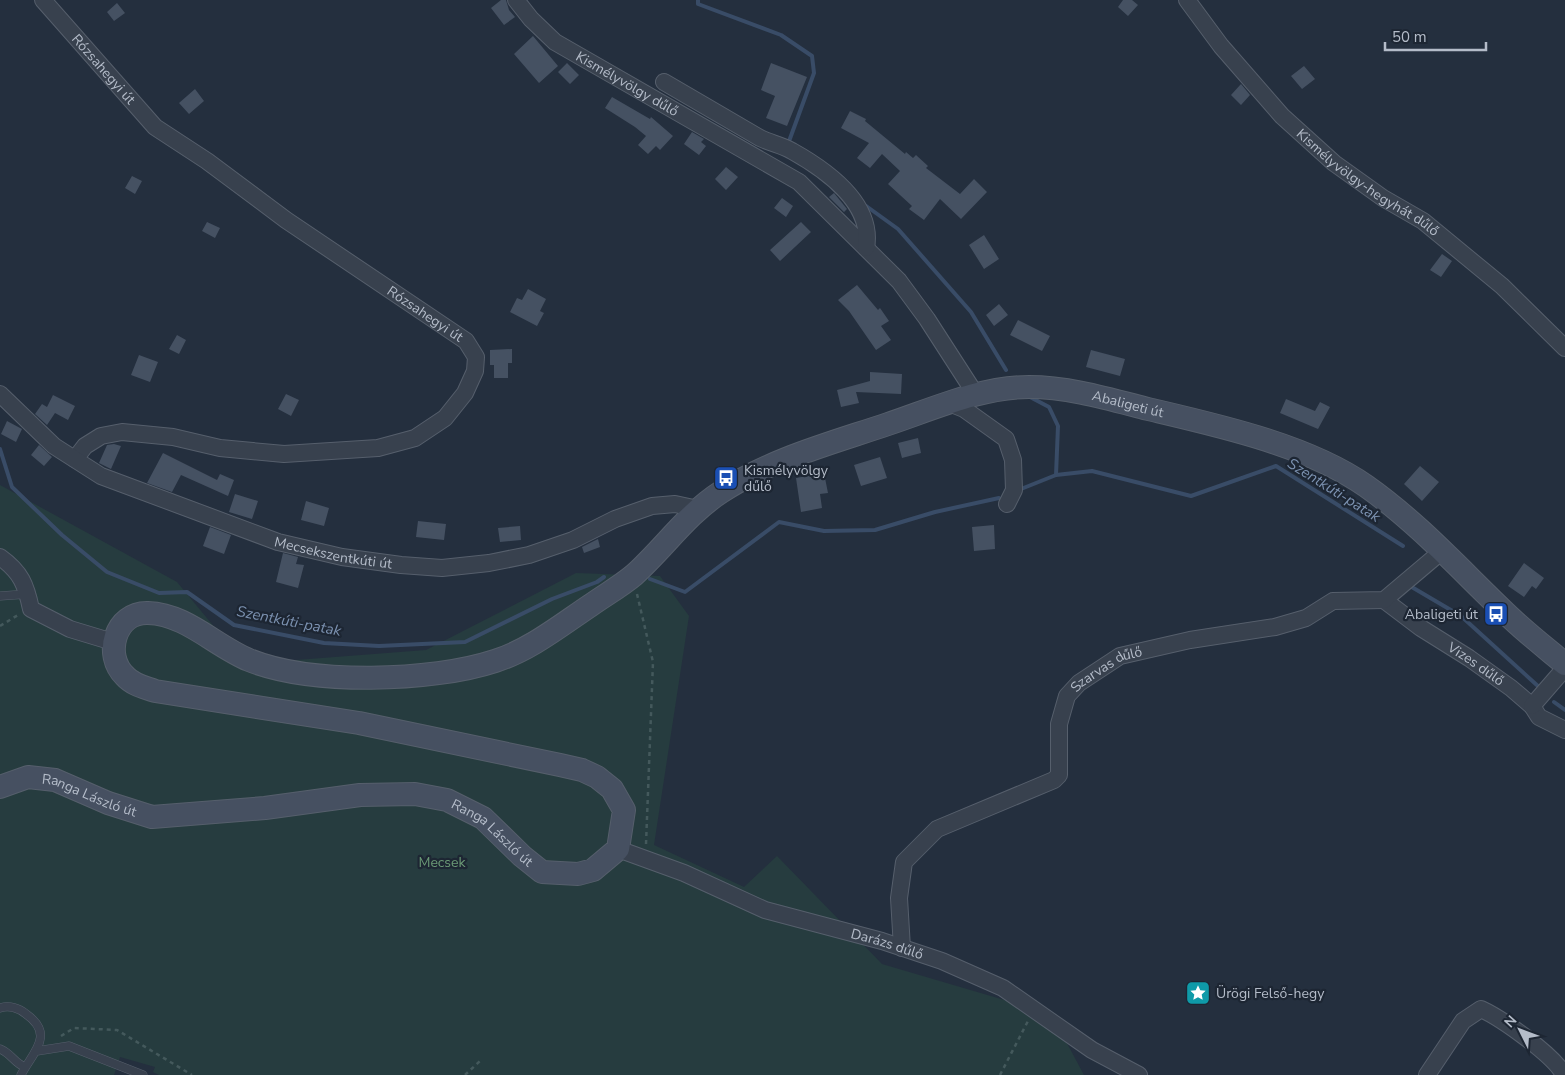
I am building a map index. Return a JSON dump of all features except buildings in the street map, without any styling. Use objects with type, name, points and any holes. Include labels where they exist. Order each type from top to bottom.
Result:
[{"type":"main road","name":"Abaligeti út","points":[[113,642],[126,622],[141,613],[152,613],[181,620],[243,658],[262,665],[312,674],[410,678],[449,672],[498,660],[551,632],[633,575],[698,509],[718,493],[752,474],[822,447],[976,395],[1030,387],[1086,394],[1279,444],[1324,463],[1362,483],[1442,551],[1515,622],[1565,664]]},
{"type":"main road","points":[[113,642],[112,651],[121,673],[135,684],[155,691],[359,723],[582,770],[597,777],[612,789],[624,810],[618,850]]},
{"type":"main road","name":"Ranga László út","points":[[0,787],[28,777],[54,780],[108,803],[152,817],[265,808],[360,795],[416,794],[446,800],[483,818],[522,856],[542,872],[578,874],[593,870],[618,850]]},
{"type":"street","name":"Rózsahegyi út","points":[[43,0],[155,127],[208,161],[286,220],[466,341],[476,358],[475,371],[465,393],[445,418],[415,438],[378,448],[284,454],[220,448],[172,436],[122,432],[101,436],[85,446],[75,459]]},
{"type":"street","name":"Kismélyvölgy dűlő","points":[[516,0],[531,19],[554,42],[799,182],[899,281],[927,319],[976,395]]},
{"type":"street","name":"Kismélyvölgy-hegyhát dűlő","points":[[1187,0],[1221,46],[1282,116],[1334,163],[1383,198],[1423,221],[1502,286],[1565,348]]},
{"type":"street","name":"Kismélyvölgy dűlő","points":[[664,82],[767,141],[791,150],[836,183],[854,200],[867,225],[866,248]]},
{"type":"street","name":"Mecsekszentkúti út","points":[[0,394],[54,446],[101,476],[278,542],[342,557],[401,565],[442,568],[489,563],[529,555],[573,540],[615,519],[652,506],[675,504],[698,509]]},
{"type":"street","points":[[950,404],[964,409],[1006,438],[1013,460],[1014,490],[1007,504]]},
{"type":"street","points":[[1384,600],[1442,551]]},
{"type":"street","points":[[0,557],[14,567],[29,602],[70,629],[113,642]]},
{"type":"street","name":"Vizes dűlő","points":[[1384,600],[1421,628],[1469,658],[1532,706],[1539,717],[1565,730]]},
{"type":"street","name":"Szarvas dűlő","points":[[902,948],[899,898],[904,862],[937,829],[1054,780],[1059,775],[1059,724],[1067,696],[1078,682],[1120,656],[1190,640],[1275,627],[1306,618],[1333,601],[1384,600]]},
{"type":"street","points":[[1532,706],[1565,668]]},
{"type":"street","name":"Darázs dűlő","points":[[618,850],[646,858],[765,910],[942,961],[1003,988],[1092,1050],[1140,1075]]},
{"type":"street","points":[[1427,1075],[1463,1021],[1480,1009],[1493,1014],[1549,1056],[1564,1075]]},
{"type":"lane","points":[[0,596],[29,602]]},
{"type":"lane","points":[[0,1008],[20,1009],[33,1019],[39,1028],[41,1037],[37,1051],[21,1075]]},
{"type":"lane","points":[[37,1051],[69,1046],[143,1075]]},
{"type":"lane","points":[[0,1049],[8,1052],[19,1065],[25,1067]]},
{"type":"path","points":[[633,575],[653,662],[646,858]]},
{"type":"path","points":[[0,626],[29,602]]},
{"type":"path","points":[[1000,1075],[1035,1009]]},
{"type":"path","points":[[59,1037],[74,1028],[117,1030],[192,1075]]},
{"type":"path","points":[[465,1075],[481,1060]]},
{"type":"green space","name":"Mecsek","points":[[0,485],[177,582],[245,664],[426,650],[576,573],[660,576],[689,616],[654,845],[744,887],[777,856],[882,964],[1035,1009],[1054,1019],[1084,1075],[159,1075],[153,1072],[155,1067],[120,1057],[114,1075],[0,1075]]},
{"type":"waterway","points":[[698,0],[698,4],[781,35],[812,56],[814,73],[788,144]]},
{"type":"waterway","points":[[862,203],[898,229],[971,312],[1006,370]]},
{"type":"waterway","points":[[1030,397],[1049,407],[1058,426],[1056,475]]},
{"type":"waterway","name":"Szentkúti-patak","points":[[0,449],[12,487],[62,535],[107,572],[159,593],[187,592],[234,625],[324,643],[379,646],[465,642],[552,599],[597,582],[604,577]]},
{"type":"waterway","name":"Szentkúti-patak","points":[[1021,489],[1056,475],[1092,471],[1191,496],[1276,466],[1403,546]]},
{"type":"waterway","name":"Szentkúti-patak","points":[[650,579],[685,592],[779,522],[824,531],[875,530],[935,512],[999,498]]},
{"type":"waterway","name":"Szentkúti-patak","points":[[1410,586],[1461,616],[1539,687]]},
{"type":"waterway","name":"Szentkúti-patak","points":[[1554,702],[1565,710]]},
{"type":"place","name":"Kismélyvölgy dűlő","points":[[726,478]]},
{"type":"place","name":"Abaligeti út","points":[[1496,614]]},
{"type":"place","name":"Ürögi Felső-hegy","points":[[1198,993]]}]
